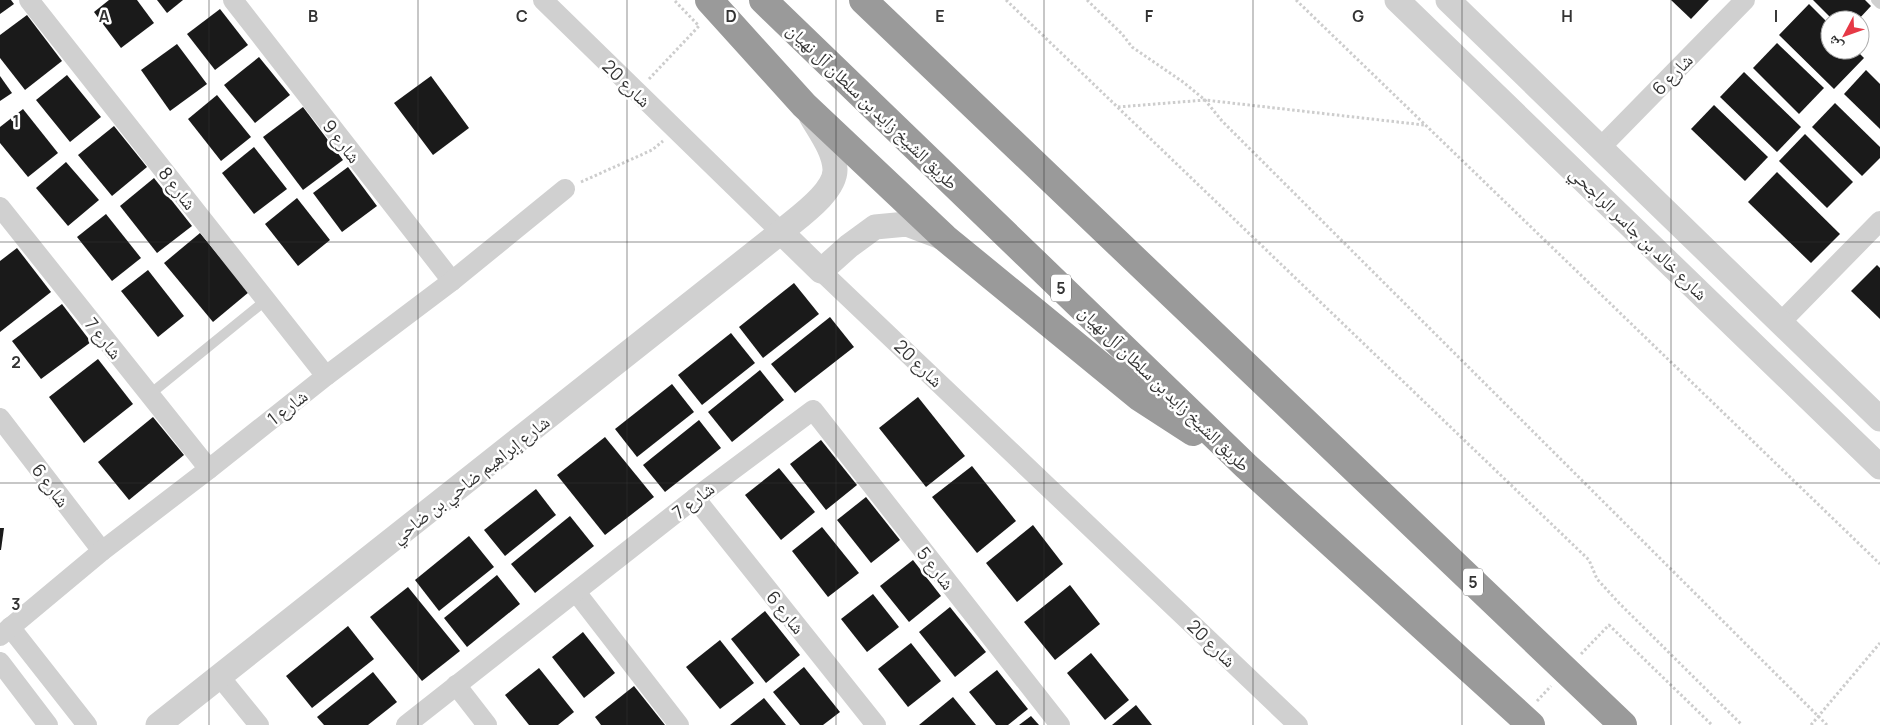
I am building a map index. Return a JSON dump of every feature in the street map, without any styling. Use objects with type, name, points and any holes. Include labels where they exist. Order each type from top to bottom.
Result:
[{"type":"highway","points":[[709,0],[804,105],[945,238],[1139,397],[1246,466]]},
{"type":"highway","name":"طريق الشيخ زايد بن سلطان آل نهيان","points":[[763,0],[1246,466],[1531,725]]},
{"type":"highway","name":"5","points":[[863,0],[1623,725]]},
{"type":"street","name":"شارع 8","points":[[29,0],[326,376]]},
{"type":"street","name":"شارع 9","points":[[233,0],[452,281]]},
{"type":"street","name":"شارع 20","points":[[543,0],[820,271],[1298,725]]},
{"type":"street","name":"شارع خالد بن جاسر الراجحي","points":[[1397,0],[1880,467]]},
{"type":"street","name":"شارع خالد بن جاسر الراجحي","points":[[1448,0],[1880,420]]},
{"type":"street","name":"شارع 6","points":[[1600,148],[1745,0]]},
{"type":"street","points":[[1460,61],[1470,62],[1480,57],[1486,49],[1487,38]]},
{"type":"street","points":[[1504,104],[1506,94],[1518,83],[1529,78]]},
{"type":"street","name":"شارع إبراهيم ضاحي بن ضاحي","points":[[158,725],[781,232],[821,197],[832,180],[835,170],[833,158],[823,136],[804,105]]},
{"type":"street","name":"شارع 1","points":[[87,725],[5,632],[102,551],[326,376],[452,281],[565,189]]},
{"type":"street","name":"شارع 7","points":[[0,207],[209,469]]},
{"type":"street","points":[[1780,323],[1880,221]]},
{"type":"street","points":[[820,271],[875,227],[908,224],[945,238]]},
{"type":"street","name":"شارع 7","points":[[406,725],[695,498],[812,410]]},
{"type":"street","name":"شارع 5","points":[[812,410],[1060,725]]},
{"type":"street","name":"شارع 6","points":[[0,418],[102,551]]},
{"type":"street","name":"شارع 6","points":[[695,498],[876,725]]},
{"type":"street","points":[[576,592],[679,725]]},
{"type":"street","points":[[0,662],[48,725]]},
{"type":"street","points":[[220,676],[259,725]]},
{"type":"street","points":[[456,685],[487,725]]},
{"type":"lane","points":[[1876,0],[1880,4]]},
{"type":"lane","points":[[149,394],[266,300]]},
{"type":"path","points":[[637,91],[699,26],[674,0]]},
{"type":"path","points":[[1006,0],[1589,560],[1598,579],[1618,603],[1742,725]]},
{"type":"path","points":[[1087,0],[1122,34],[1132,47],[1183,82],[1204,100],[1222,121],[1827,725]]},
{"type":"path","points":[[1296,0],[1880,564]]},
{"type":"path","points":[[1118,107],[1204,100],[1425,125]]},
{"type":"path","points":[[565,189],[652,150],[676,130]]},
{"type":"path","points":[[1609,625],[1712,725]]},
{"type":"path","points":[[1811,725],[1880,642]]},
{"type":"building","points":[[0,0],[11,0],[14,4],[0,14]]},
{"type":"building","points":[[109,0],[137,0],[154,23],[121,48],[94,12]]},
{"type":"building","points":[[157,0],[183,0],[167,13]]},
{"type":"building","points":[[1671,0],[1709,0],[1691,19]]},
{"type":"building","points":[[1813,0],[1865,0],[1871,6],[1867,10],[1823,10]]},
{"type":"building","points":[[1809,4],[1820,15],[1820,60],[1862,60],[1834,89],[1779,35]]},
{"type":"building","points":[[220,9],[248,45],[215,70],[187,34]]},
{"type":"building","points":[[27,15],[62,61],[25,90],[0,58],[0,35]]},
{"type":"building","points":[[1777,43],[1824,88],[1799,114],[1753,68]]},
{"type":"building","points":[[177,44],[207,84],[170,111],[141,70]]},
{"type":"building","points":[[259,57],[290,95],[255,123],[224,85]]},
{"type":"building","points":[[1866,70],[1880,84],[1880,129],[1844,94]]},
{"type":"building","points":[[1744,72],[1801,127],[1777,152],[1720,97]]},
{"type":"building","points":[[67,75],[101,117],[70,142],[36,100]]},
{"type":"building","points":[[0,76],[12,93],[0,101]]},
{"type":"building","points":[[431,76],[469,128],[433,155],[394,103]]},
{"type":"building","points":[[217,95],[251,137],[221,161],[188,119]]},
{"type":"building","points":[[1835,103],[1880,147],[1880,158],[1862,176],[1812,127]]},
{"type":"building","points":[[1714,105],[1768,157],[1745,181],[1691,129]]},
{"type":"building","points":[[303,107],[343,160],[303,190],[263,137]]},
{"type":"building","points":[[23,109],[58,153],[28,177],[0,143],[0,127]]},
{"type":"building","points":[[114,126],[147,167],[112,196],[78,155]]},
{"type":"building","points":[[1805,134],[1853,182],[1827,208],[1779,161]]},
{"type":"building","points":[[254,147],[287,189],[254,214],[222,173]]},
{"type":"building","points":[[66,162],[99,200],[68,226],[36,188]]},
{"type":"building","points":[[348,167],[377,206],[342,232],[313,193]]},
{"type":"building","points":[[1777,172],[1840,234],[1811,263],[1748,202]]},
{"type":"building","points":[[154,178],[192,226],[157,253],[120,206]]},
{"type":"building","points":[[297,198],[330,240],[298,266],[265,224]]},
{"type":"building","points":[[106,214],[141,258],[112,281],[77,237]]},
{"type":"building","points":[[200,233],[249,292],[213,322],[164,263]]},
{"type":"building","points":[[17,248],[51,292],[0,332],[0,261]]},
{"type":"building","points":[[1877,265],[1880,268],[1880,319],[1851,291]]},
{"type":"building","points":[[148,270],[184,316],[158,337],[121,291]]},
{"type":"building","points":[[794,283],[819,314],[763,358],[739,327]]},
{"type":"building","points":[[62,304],[91,342],[41,379],[12,341]]},
{"type":"building","points":[[830,317],[854,347],[795,393],[771,364]]},
{"type":"building","points":[[731,333],[755,363],[702,405],[678,375]]},
{"type":"building","points":[[98,359],[133,404],[84,443],[49,397]]},
{"type":"building","points":[[760,370],[784,400],[732,442],[708,412]]},
{"type":"building","points":[[672,384],[694,412],[637,457],[615,429]]},
{"type":"building","points":[[918,397],[965,456],[926,487],[879,428]]},
{"type":"building","points":[[153,417],[184,455],[129,500],[98,462]]},
{"type":"building","points":[[699,420],[721,448],[665,492],[643,465]]},
{"type":"building","points":[[605,437],[654,497],[605,535],[557,475]]},
{"type":"building","points":[[821,440],[857,485],[826,510],[790,464]]},
{"type":"building","points":[[972,466],[1016,521],[977,553],[932,497]]},
{"type":"building","points":[[779,468],[815,512],[781,540],[745,495]]},
{"type":"building","points":[[536,489],[556,515],[505,556],[484,530]]},
{"type":"building","points":[[866,497],[900,540],[871,563],[837,520]]},
{"type":"building","points":[[570,516],[594,546],[535,593],[511,564]]},
{"type":"building","points":[[1033,525],[1063,564],[1017,602],[986,563]]},
{"type":"building","points":[[822,527],[859,573],[828,597],[792,551]]},
{"type":"building","points":[[0,528],[4,528],[1,550],[0,550]]},
{"type":"building","points":[[469,536],[494,567],[439,611],[415,580]]},
{"type":"building","points":[[913,560],[941,596],[909,622],[880,586]]},
{"type":"building","points":[[497,575],[520,604],[467,647],[444,618]]},
{"type":"building","points":[[1070,585],[1100,624],[1055,660],[1024,622]]},
{"type":"building","points":[[408,587],[460,651],[422,681],[370,617]]},
{"type":"building","points":[[873,594],[899,627],[867,652],[841,619]]},
{"type":"building","points":[[950,607],[986,652],[955,677],[919,632]]},
{"type":"building","points":[[765,611],[800,655],[766,683],[731,639]]},
{"type":"building","points":[[348,626],[374,659],[312,708],[286,676]]},
{"type":"building","points":[[583,632],[615,673],[584,698],[552,657]]},
{"type":"building","points":[[720,640],[754,683],[720,709],[686,667]]},
{"type":"building","points":[[911,643],[941,681],[908,707],[878,669]]},
{"type":"building","points":[[1091,653],[1129,700],[1105,720],[1067,673]]},
{"type":"building","points":[[804,667],[840,712],[823,725],[800,725],[773,692]]},
{"type":"building","points":[[539,668],[574,712],[558,725],[529,725],[505,695]]},
{"type":"building","points":[[997,670],[1028,709],[1008,725],[996,725],[969,692]]},
{"type":"building","points":[[373,672],[397,702],[368,725],[324,725],[317,717]]},
{"type":"building","points":[[634,686],[665,725],[601,725],[595,717]]},
{"type":"building","points":[[953,697],[976,725],[919,725]]},
{"type":"building","points":[[764,698],[786,725],[730,725]]},
{"type":"building","points":[[1136,705],[1152,725],[1112,725]]},
{"type":"building","points":[[1031,716],[1039,725],[1019,725]]}]
